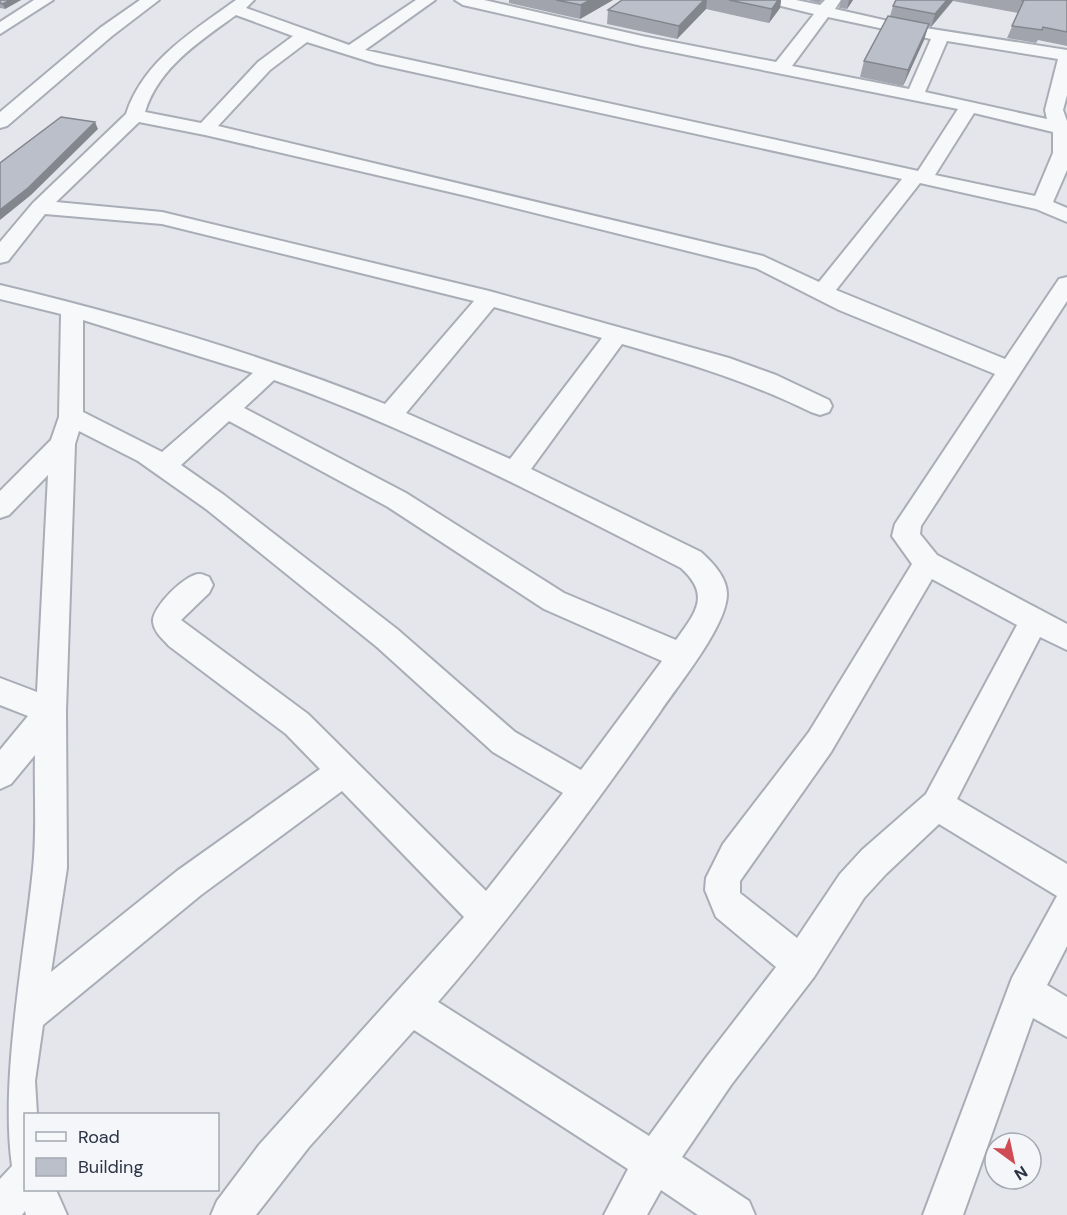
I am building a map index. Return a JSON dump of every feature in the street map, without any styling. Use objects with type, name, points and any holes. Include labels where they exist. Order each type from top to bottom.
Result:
[{"type":"street","points":[[0,29],[45,0]]},
{"type":"street","points":[[0,122],[106,32],[151,0]]},
{"type":"street","points":[[351,52],[427,0]]},
{"type":"street","points":[[776,0],[830,6],[941,36],[1067,57],[1064,83],[1054,110],[1054,117],[1062,128],[1064,147],[1042,204]]},
{"type":"street","points":[[473,1],[642,41],[969,106],[1062,128]]},
{"type":"street","points":[[0,256],[40,207],[135,116],[137,102],[146,86],[174,58],[240,5],[305,35],[351,52],[1042,204],[1067,216]]},
{"type":"street","points":[[781,68],[830,6]]},
{"type":"street","points":[[586,27],[603,16]]},
{"type":"street","points":[[205,129],[264,66],[305,35]]},
{"type":"street","points":[[915,95],[941,36]]},
{"type":"street","points":[[822,293],[919,177],[969,106]]},
{"type":"street","points":[[135,116],[205,129],[731,254],[772,267],[822,293],[1011,371]]},
{"type":"street","points":[[40,207],[162,218],[489,298],[731,368],[768,381],[820,406]]},
{"type":"street","points":[[1067,284],[908,524],[906,536],[927,563],[1033,622],[1067,638]]},
{"type":"street","points":[[0,292],[165,334],[389,416],[515,472],[691,560],[707,575],[713,594],[703,623],[682,656],[587,790],[487,916],[411,1005],[265,1166],[231,1215]]},
{"type":"street","points":[[389,416],[489,298]]},
{"type":"street","points":[[24,1143],[18,1117],[16,1081],[50,868],[51,711],[72,309]]},
{"type":"street","points":[[515,472],[616,335]]},
{"type":"street","points":[[163,466],[269,372]]},
{"type":"street","points":[[228,410],[397,500],[546,597],[682,656]]},
{"type":"street","points":[[66,431],[147,454],[215,502],[331,593],[504,742],[587,790]]},
{"type":"street","points":[[0,508],[66,431]]},
{"type":"street","points":[[801,964],[728,905],[722,890],[723,878],[735,856],[820,742],[927,563]]},
{"type":"street","points":[[200,585],[167,614],[167,624],[179,637],[297,724],[487,916]]},
{"type":"street","points":[[624,1215],[654,1163],[718,1072],[801,964],[852,886],[873,862],[936,805],[1033,622]]},
{"type":"street","points":[[0,691],[51,711]]},
{"type":"street","points":[[0,774],[51,711]]},
{"type":"street","points":[[27,1014],[189,883],[345,770]]},
{"type":"street","points":[[936,805],[1067,883]]},
{"type":"street","points":[[943,1215],[1025,990],[1067,909]]},
{"type":"street","points":[[1025,990],[1067,1019]]},
{"type":"street","points":[[411,1005],[735,1215]]},
{"type":"street","points":[[0,1209],[24,1182]]},
{"type":"street","points":[[36,1191],[47,1215]]},
{"type":"building","points":[[0,0],[10,0],[3,4]]},
{"type":"building","points":[[556,0],[590,0],[581,5]]},
{"type":"building","points":[[622,0],[704,0],[679,26],[608,10]]},
{"type":"building","points":[[729,0],[778,0],[772,9]]},
{"type":"building","points":[[896,0],[947,0],[935,14],[893,6]]},
{"type":"building","points":[[1024,0],[1067,0],[1067,32],[1043,27],[1042,30],[1012,26]]},
{"type":"building","points":[[888,16],[929,24],[908,70],[864,61]]},
{"type":"building","points":[[61,117],[95,122],[28,188],[0,210],[0,163]]}]
